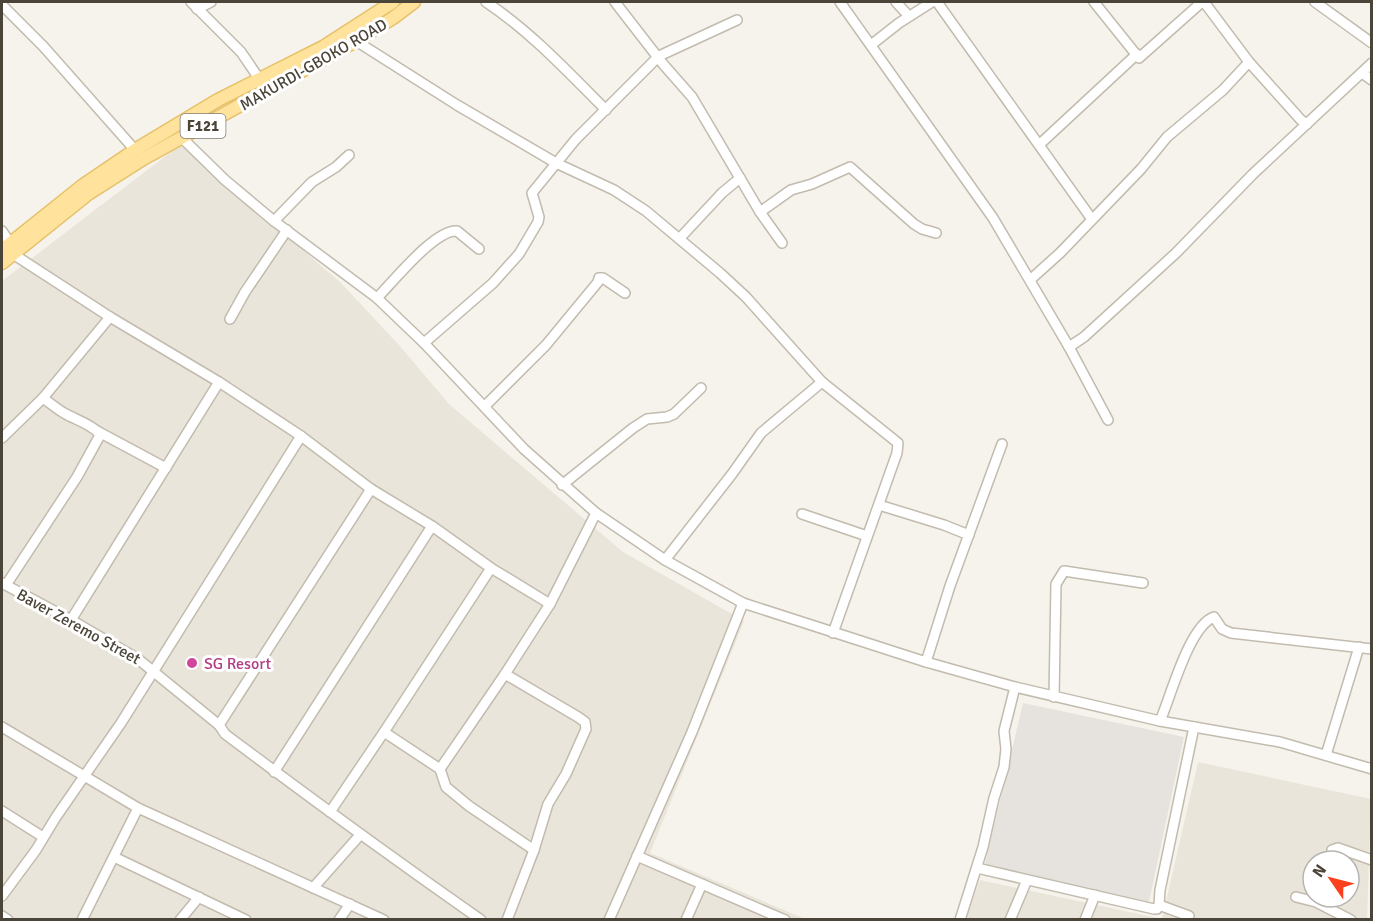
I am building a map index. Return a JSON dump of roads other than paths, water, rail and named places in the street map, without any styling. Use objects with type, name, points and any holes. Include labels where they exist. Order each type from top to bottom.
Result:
[{"type":"main road","name":"F121","points":[[8,249],[82,186],[135,150],[218,100],[323,47],[393,2]]},
{"type":"main road","name":"MAKURDI-GBOKO ROAD","points":[[2,263],[8,249],[142,159],[356,41],[414,2]]},
{"type":"street","points":[[194,5],[211,2]]},
{"type":"street","points":[[486,2],[521,28],[606,110]]},
{"type":"street","points":[[615,2],[692,97],[760,212],[782,243]]},
{"type":"street","points":[[840,2],[993,218],[1069,347],[1108,420]]},
{"type":"street","points":[[896,2],[906,13]]},
{"type":"street","points":[[871,45],[899,23],[932,2]]},
{"type":"street","points":[[937,2],[1091,218]]},
{"type":"street","points":[[1094,2],[1139,58],[1203,2],[1249,62],[1307,124]]},
{"type":"street","points":[[1319,3],[1371,43]]},
{"type":"street","points":[[2,4],[43,45],[135,150]]},
{"type":"street","points":[[194,5],[241,52],[260,80]]},
{"type":"street","points":[[424,343],[493,283],[519,254],[538,222],[539,217],[532,194],[556,163],[606,110],[659,56],[737,20]]},
{"type":"street","points":[[356,41],[448,100],[556,163],[614,190],[646,211],[746,297],[822,382],[898,443],[897,453],[833,633]]},
{"type":"street","points":[[1040,144],[1137,54]]},
{"type":"street","points":[[1030,280],[1060,253],[1091,218],[1141,169],[1167,137],[1223,90],[1249,62]]},
{"type":"street","points":[[1069,347],[1176,253],[1253,174],[1371,63]]},
{"type":"street","points":[[1362,73],[1371,80]]},
{"type":"street","points":[[182,138],[225,180],[274,221],[377,298],[562,485],[597,513],[664,560],[742,603],[926,662],[1015,687],[1160,720],[1280,742],[1371,769]]},
{"type":"street","points":[[274,221],[312,182],[336,167],[349,155]]},
{"type":"street","points":[[760,212],[791,189],[812,184],[850,167],[914,224],[936,233]]},
{"type":"street","points":[[680,238],[740,178]]},
{"type":"street","points":[[230,319],[286,230]]},
{"type":"street","points":[[2,231],[8,249],[110,317],[219,382],[300,436],[372,489],[550,604]]},
{"type":"street","points":[[377,298],[427,246],[442,234],[457,231],[479,249]]},
{"type":"street","points":[[485,406],[546,345],[599,278],[603,278],[625,293]]},
{"type":"street","points":[[2,438],[43,398],[110,317]]},
{"type":"street","points":[[71,620],[219,382]]},
{"type":"street","points":[[664,560],[732,474],[761,432],[822,382]]},
{"type":"street","points":[[562,485],[633,428],[647,419],[674,414],[702,388]]},
{"type":"street","points":[[43,398],[63,412],[166,468]]},
{"type":"street","points":[[4,584],[95,448],[99,437],[97,431]]},
{"type":"street","points":[[2,896],[36,850],[155,671],[300,436]]},
{"type":"street","points":[[926,662],[1002,444]]},
{"type":"street","points":[[219,725],[372,489]]},
{"type":"street","points":[[879,505],[969,535]]},
{"type":"street","points":[[440,769],[550,604],[597,513]]},
{"type":"street","points":[[802,514],[867,536]]},
{"type":"street","points":[[274,772],[432,526]]},
{"type":"street","points":[[330,812],[491,568]]},
{"type":"street","points":[[1054,697],[1056,584],[1061,574],[1064,571],[1143,583]]},
{"type":"street","name":"Baver Zeremo Street","points":[[4,584],[138,658],[219,725],[225,734],[274,772],[481,920]]},
{"type":"street","points":[[609,920],[692,732],[742,603]]},
{"type":"street","points":[[1160,720],[1191,642],[1206,620],[1214,617],[1222,629],[1231,633],[1371,649]]},
{"type":"street","points":[[1326,755],[1359,646]]},
{"type":"street","points":[[505,674],[578,717],[586,726],[566,774],[548,804],[534,850],[507,920]]},
{"type":"street","points":[[960,920],[977,868],[1004,767],[1005,726],[1015,687]]},
{"type":"street","points":[[977,868],[1157,909],[1194,727]]},
{"type":"street","points":[[2,728],[138,808],[384,920]]},
{"type":"street","points":[[384,732],[440,769],[446,787],[469,806],[534,850]]},
{"type":"street","points":[[82,920],[138,808]]},
{"type":"street","points":[[2,811],[43,837]]},
{"type":"street","points":[[313,888],[360,835]]},
{"type":"street","points":[[637,856],[702,884],[762,915],[785,920]]},
{"type":"street","points":[[114,857],[246,920]]},
{"type":"street","points":[[1010,920],[1027,880]]},
{"type":"street","points":[[686,920],[702,884]]},
{"type":"street","points":[[1085,920],[1095,895]]},
{"type":"street","points":[[180,920],[199,897]]},
{"type":"street","points":[[1296,897],[1316,902],[1352,920]]},
{"type":"street","points":[[339,920],[350,903]]},
{"type":"street","points":[[1159,905],[1189,916]]},
{"type":"street","points":[[2,916],[8,920]]},
{"type":"place","name":"SG Resort","points":[[192,663]]}]
